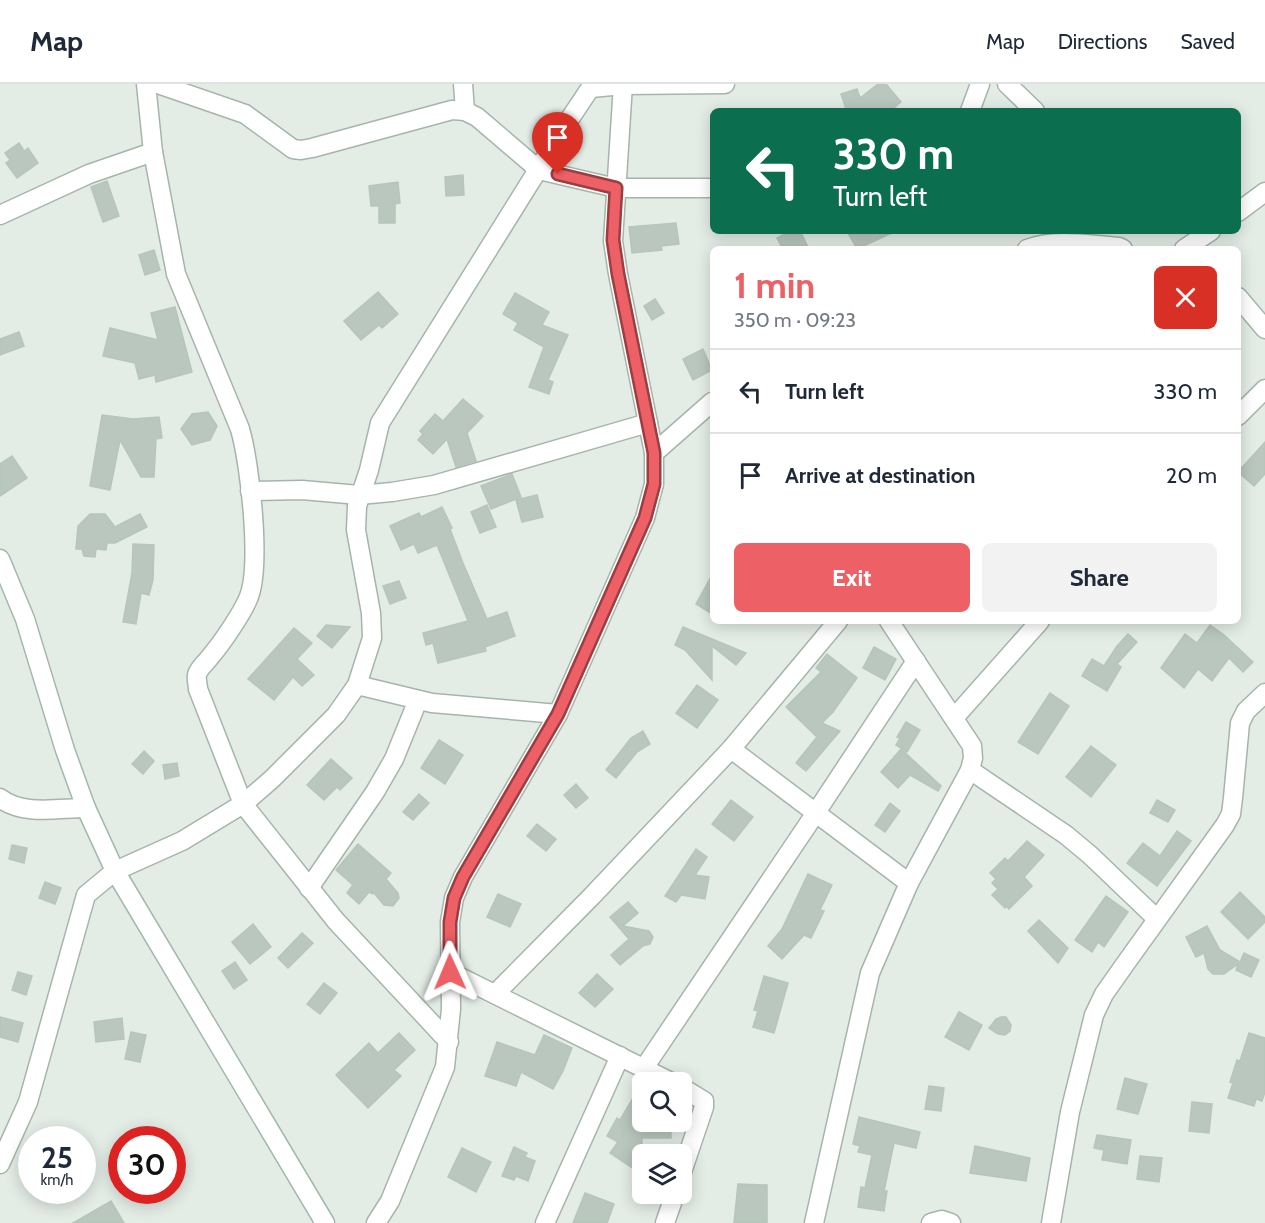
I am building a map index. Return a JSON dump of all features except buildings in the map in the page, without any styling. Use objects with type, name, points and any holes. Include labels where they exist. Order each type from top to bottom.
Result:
[{"type":"street","points":[[449,1042],[336,921],[243,804],[198,689],[197,676],[201,667],[248,601],[253,586],[255,571],[250,491],[247,453],[240,429],[176,274],[153,152],[158,84],[245,114],[292,149],[301,150],[452,110],[465,111],[477,117],[539,170],[616,188],[710,188]]},
{"type":"street","points":[[463,84],[465,111]]},
{"type":"street","points":[[376,1223],[390,1201],[445,1067],[449,1042],[450,922],[454,898],[463,877],[558,714],[645,518],[654,484],[654,453],[613,240],[623,84]]},
{"type":"street","points":[[0,1164],[28,1102],[86,895],[115,872],[182,841],[243,804],[272,779],[336,715],[357,685],[372,638],[371,613],[356,530],[357,506],[369,470],[380,423],[592,86],[725,84]]},
{"type":"street","points":[[971,108],[980,84]]},
{"type":"street","points":[[1007,84],[1032,108]]},
{"type":"street","points":[[0,215],[89,174],[153,152]]},
{"type":"street","points":[[1241,210],[1265,192]]},
{"type":"street","points":[[1192,246],[1207,234]]},
{"type":"street","points":[[1037,246],[1047,243],[1118,242]]},
{"type":"street","points":[[1241,301],[1265,329]]},
{"type":"street","points":[[1241,413],[1265,389]]},
{"type":"street","points":[[654,453],[710,404]]},
{"type":"street","points":[[250,491],[302,490],[359,495],[434,485],[648,423]]},
{"type":"street","points":[[0,559],[25,619],[65,750],[86,808],[115,872],[326,1223]]},
{"type":"street","points":[[495,994],[592,896],[731,749],[835,624]]},
{"type":"street","points":[[814,1223],[870,973],[909,883],[970,770],[973,758],[972,746],[891,624]]},
{"type":"street","points":[[954,718],[1037,624]]},
{"type":"street","points":[[644,1068],[916,661]]},
{"type":"street","points":[[357,685],[432,704],[558,714]]},
{"type":"street","points":[[1051,1223],[1070,1112],[1094,1015],[1104,994],[1225,825],[1231,813],[1240,723],[1246,711],[1265,693]]},
{"type":"street","points":[[309,888],[375,792],[394,759],[418,700]]},
{"type":"street","points":[[731,749],[909,883]]},
{"type":"street","points":[[970,770],[1066,835],[1157,919]]},
{"type":"street","points":[[0,798],[6,803],[24,809],[86,808]]},
{"type":"street","points":[[450,972],[651,1072]]},
{"type":"street","points":[[545,1223],[620,1056]]},
{"type":"street","points":[[691,1144],[704,1107],[704,1101],[692,1093]]},
{"type":"street","points":[[665,1223],[672,1204]]},
{"type":"street","points":[[931,1223],[942,1220],[951,1223]]},
{"type":"route","points":[[450,972],[450,922],[454,898],[463,877],[558,714],[645,518],[654,484],[654,453],[613,240],[616,188],[558,174]]}]
